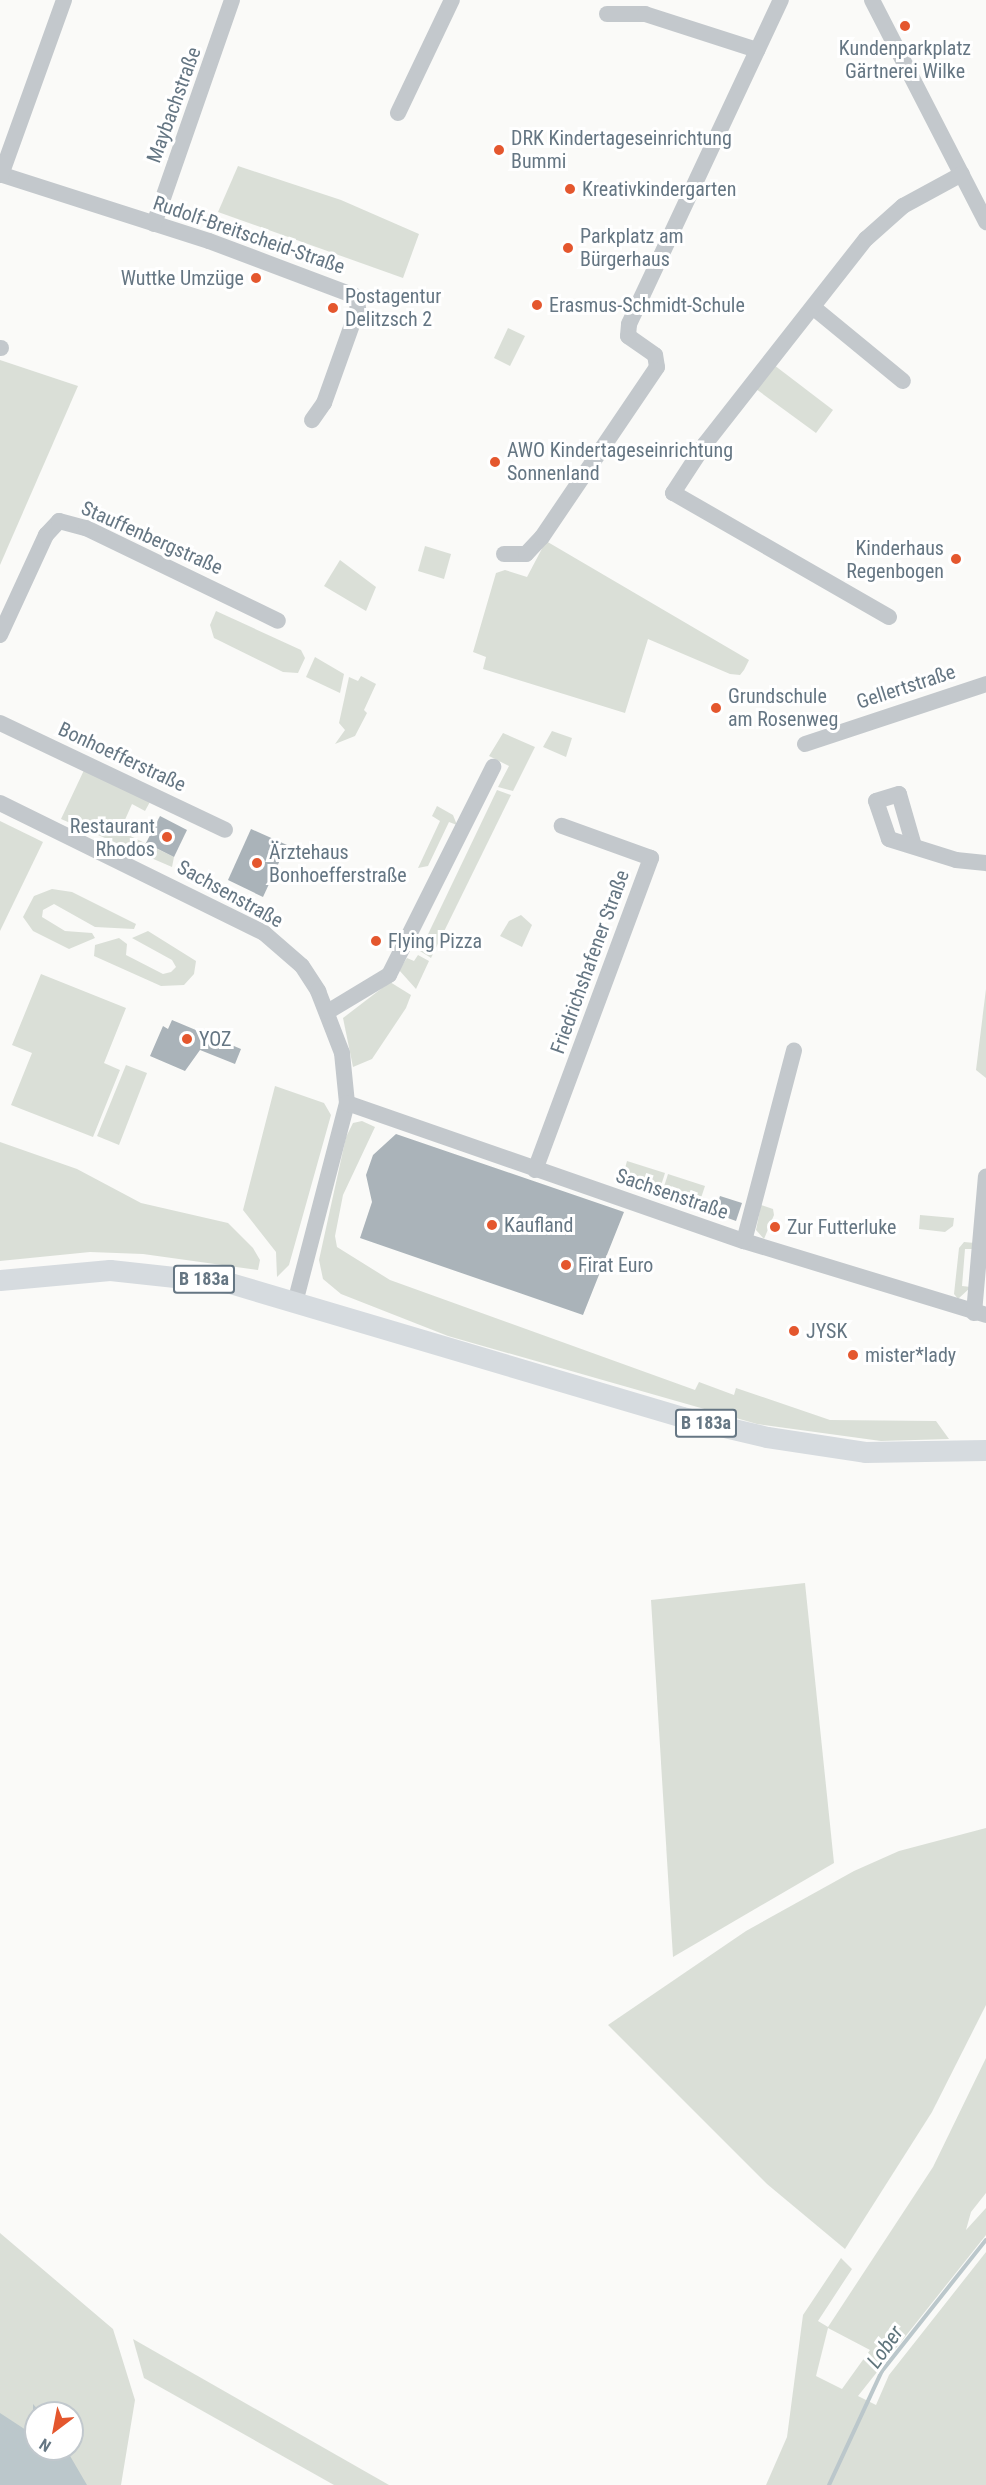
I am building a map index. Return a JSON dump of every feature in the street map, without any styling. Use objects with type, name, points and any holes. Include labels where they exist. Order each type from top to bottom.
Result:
[{"type":"main road","name":"B 183a","points":[[0,1280],[110,1270],[230,1283],[296,1299],[682,1417],[767,1437],[865,1452],[986,1450]]},
{"type":"street","points":[[1,175],[63,0]]},
{"type":"street","name":"Maybachstraße","points":[[154,224],[232,0]]},
{"type":"street","points":[[398,113],[452,0]]},
{"type":"street","points":[[504,554],[526,554],[542,537],[657,367],[655,355],[628,336],[629,324],[781,0]]},
{"type":"street","points":[[872,0],[985,218]]},
{"type":"street","points":[[607,14],[645,14],[757,50]]},
{"type":"street","points":[[889,617],[673,493],[705,444],[866,239],[903,206],[962,174]]},
{"type":"street","name":"Rudolf-Breitscheid-Straße","points":[[1,175],[154,224],[355,296],[358,308],[324,403],[312,420]]},
{"type":"street","points":[[814,308],[903,381]]},
{"type":"street","name":"Stauffenbergstraße","points":[[0,635],[46,536],[59,521],[86,528],[278,621]]},
{"type":"street","name":"Gellertstraße","points":[[805,744],[986,684]]},
{"type":"street","name":"Bonhoefferstraße","points":[[0,723],[225,830]]},
{"type":"street","points":[[329,1011],[388,975],[493,766]]},
{"type":"street","name":"Sachsenstraße","points":[[0,803],[264,933],[302,966],[329,1011],[347,1074],[347,1103],[296,1299]]},
{"type":"street","name":"Friedrichshafener Straße","points":[[535,1170],[651,858],[562,826]]},
{"type":"street","points":[[914,846],[986,863]]},
{"type":"street","points":[[744,1241],[794,1050]]},
{"type":"street","name":"Sachsenstraße","points":[[347,1103],[744,1241],[980,1314]]},
{"type":"street","points":[[980,1314],[986,1177]]},
{"type":"shaded area","points":[[238,166],[341,200],[419,234],[403,278],[218,212]]},
{"type":"shaded area","points":[[508,328],[525,336],[510,366],[494,358]]},
{"type":"shaded area","points":[[0,360],[78,386],[0,565]]},
{"type":"shaded area","points":[[774,365],[833,410],[816,433],[756,389]]},
{"type":"shaded area","points":[[546,541],[749,660],[744,670],[740,675],[730,674],[648,639],[625,713],[483,669],[486,657],[473,652],[496,573],[505,570],[527,577]]},
{"type":"shaded area","points":[[425,546],[451,554],[444,579],[418,571]]},
{"type":"shaded area","points":[[340,560],[376,587],[366,611],[324,586]]},
{"type":"shaded area","points":[[216,611],[301,650],[305,658],[298,673],[283,672],[214,638],[210,625]]},
{"type":"shaded area","points":[[315,657],[344,674],[340,693],[306,677]]},
{"type":"shaded area","points":[[361,676],[376,684],[364,710],[367,713],[355,736],[335,744],[345,730],[339,723],[349,677],[358,681]]},
{"type":"shaded area","points":[[552,731],[572,738],[566,757],[543,747]]},
{"type":"shaded area","points":[[503,733],[535,747],[513,791],[498,787],[509,766],[489,756]]},
{"type":"shaded area","points":[[85,768],[151,800],[145,811],[132,804],[120,831],[174,857],[172,867],[61,819]]},
{"type":"shaded area","points":[[497,790],[511,795],[431,958],[420,951]]},
{"type":"shaded area","points":[[437,806],[453,815],[457,825],[449,822],[428,866],[418,868],[440,821],[432,816]]},
{"type":"shaded area","points":[[0,821],[43,842],[0,931]]},
{"type":"shaded area","points":[[52,889],[72,892],[136,924],[134,929],[95,927],[54,904],[43,910],[42,917],[65,931],[92,933],[95,938],[69,949],[33,931],[23,917],[34,896]]},
{"type":"shaded area","points":[[521,915],[532,925],[522,947],[500,936],[509,921]]},
{"type":"shaded area","points":[[148,931],[196,961],[194,974],[184,985],[161,986],[94,956],[95,945],[119,938],[127,944],[126,955],[163,974],[171,972],[176,967],[172,960],[132,938]]},
{"type":"shaded area","points":[[418,955],[429,961],[416,989],[399,970],[407,958],[414,961]]},
{"type":"shaded area","points":[[41,974],[126,1008],[104,1063],[120,1070],[93,1137],[11,1105],[32,1053],[12,1045]]},
{"type":"shaded area","points":[[390,982],[411,995],[406,1008],[372,1059],[353,1067],[343,1018]]},
{"type":"shaded area","points":[[986,989],[986,1078],[976,1070]]},
{"type":"shaded area","points":[[126,1065],[147,1073],[119,1145],[97,1136]]},
{"type":"shaded area","points":[[275,1086],[324,1103],[331,1115],[289,1265],[277,1277],[276,1252],[243,1210]]},
{"type":"shaded area","points":[[362,1121],[375,1127],[343,1195],[335,1236],[337,1247],[390,1280],[695,1390],[699,1382],[734,1395],[736,1388],[830,1420],[936,1421],[949,1439],[881,1441],[757,1424],[448,1336],[341,1294],[323,1279],[319,1260],[346,1137],[353,1123]]},
{"type":"shaded area","points":[[0,1142],[77,1169],[141,1203],[228,1223],[253,1248],[260,1260],[258,1270],[143,1254],[90,1252],[0,1261]]},
{"type":"shaded area","points":[[627,1161],[665,1173],[658,1195],[621,1183]]},
{"type":"shaded area","points":[[668,1174],[705,1186],[698,1207],[661,1196]]},
{"type":"shaded area","points":[[761,1205],[773,1209],[774,1215],[764,1239],[756,1230]]},
{"type":"shaded area","points":[[920,1215],[954,1218],[953,1226],[945,1232],[919,1229]]},
{"type":"shaded area","points":[[964,1242],[975,1243],[974,1249],[965,1249],[962,1286],[971,1287],[958,1299],[954,1294],[959,1248]]},
{"type":"shaded area","points":[[805,1583],[834,1863],[673,1957],[651,1600]]},
{"type":"shaded area","points":[[986,1828],[986,2005],[932,2112],[845,2249],[767,2184],[608,2025],[746,1931],[854,1871],[899,1851]]},
{"type":"shaded area","points":[[986,2058],[986,2193],[971,2212],[966,2230],[986,2208],[986,2235],[858,2396],[876,2405],[889,2375],[986,2252],[986,2485],[766,2485],[787,2437],[803,2315],[841,2258],[852,2269],[818,2321],[828,2327],[933,2167]],"holes":[[[828,2328],[870,2350],[842,2389],[816,2376]]]},
{"type":"shaded area","points":[[0,2233],[113,2329],[135,2400],[121,2485],[0,2485]]},
{"type":"shaded area","points":[[133,2339],[389,2485],[334,2485],[144,2378]]},
{"type":"shaded area","points":[[0,2413],[24,2429],[24,2461],[73,2461],[87,2485],[0,2485]]},
{"type":"building","name":"Restaurant Rhodos","points":[[160,816],[187,830],[174,857],[146,843]]},
{"type":"building","name":"Ärztehaus Bonhoefferstraße","points":[[251,829],[287,845],[263,897],[228,880]]},
{"type":"building","name":"YOZ","points":[[172,1020],[241,1049],[235,1064],[200,1050],[185,1071],[150,1056],[163,1026],[168,1029]]},
{"type":"building","name":"Kaufland","points":[[396,1134],[624,1212],[583,1315],[360,1238],[372,1202],[366,1175],[373,1155]]},
{"type":"building","points":[[720,1196],[742,1203],[736,1221],[714,1213]]},
{"type":"waterway","name":"Lober","points":[[829,2485],[882,2371],[986,2240]]},
{"type":"place","name":"Kundenparkplatz Gärtnerei Wilke","points":[[905,26]]},
{"type":"place","name":"DRK Kindertageseinrichtung Bummi","points":[[499,150]]},
{"type":"place","name":"Kreativkindergarten","points":[[570,189]]},
{"type":"place","name":"Parkplatz am Bürgerhaus","points":[[568,248]]},
{"type":"place","name":"Wuttke Umzüge","points":[[256,278]]},
{"type":"place","name":"Erasmus-Schmidt-Schule","points":[[537,305]]},
{"type":"place","name":"Postagentur Delitzsch 2","points":[[333,308]]},
{"type":"place","name":"AWO Kindertageseinrichtung Sonnenland","points":[[495,462]]},
{"type":"place","name":"Kinderhaus Regenbogen","points":[[956,559]]},
{"type":"place","name":"Grundschule am Rosenweg","points":[[716,708]]},
{"type":"place","name":"Restaurant Rhodos","points":[[167,837]]},
{"type":"place","name":"Ärztehaus Bonhoefferstraße","points":[[257,863]]},
{"type":"place","name":"Flying Pizza","points":[[376,941]]},
{"type":"place","name":"YOZ","points":[[187,1039]]},
{"type":"place","name":"Kaufland","points":[[492,1225]]},
{"type":"place","name":"Zur Futterluke","points":[[775,1227]]},
{"type":"place","name":"Firat Euro","points":[[566,1265]]},
{"type":"place","name":"JYSK","points":[[794,1331]]},
{"type":"place","name":"mister*lady","points":[[853,1355]]}]
